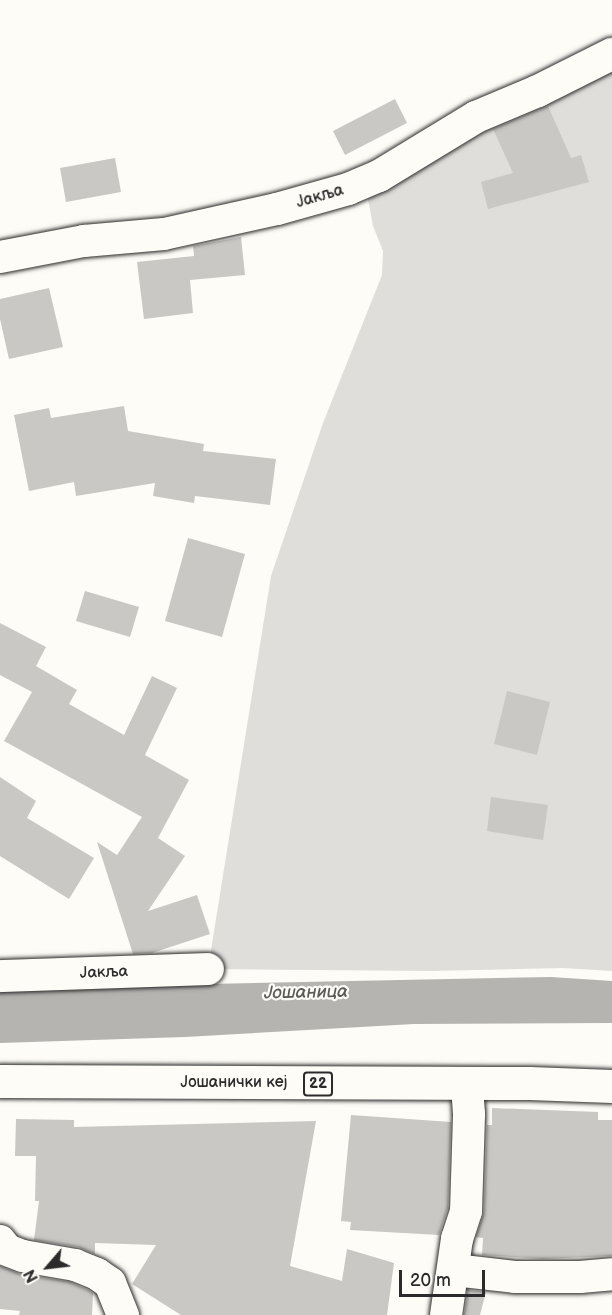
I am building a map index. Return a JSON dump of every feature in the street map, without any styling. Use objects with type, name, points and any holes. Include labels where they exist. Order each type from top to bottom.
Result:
[{"type":"main road","name":"Јошанички кеј","points":[[0,1081],[467,1083],[612,1086]]},
{"type":"street","name":"Јакља","points":[[0,257],[84,241],[164,234],[348,189],[379,176],[476,117],[538,91],[612,54]]},
{"type":"street","name":"Јакља","points":[[0,976],[207,969]]},
{"type":"street","points":[[446,1315],[457,1239],[466,1211],[469,1114],[467,1083]]},
{"type":"street","points":[[0,1241],[7,1250],[23,1256],[75,1265],[97,1274],[110,1283],[123,1315]]},
{"type":"street","points":[[454,1270],[516,1276],[580,1277],[612,1274]]},
{"type":"shaded area","points":[[612,54],[612,971],[563,968],[432,971],[208,969],[271,576],[323,423],[382,275],[383,251],[373,226],[365,183]]},
{"type":"water","name":"Јошаница","points":[[551,977],[612,981],[612,1023],[414,1024],[185,1037],[0,1043],[0,988]]},
{"type":"building","points":[[395,99],[407,123],[345,155],[333,131]]},
{"type":"building","points":[[548,106],[571,158],[581,155],[589,182],[488,209],[481,182],[513,173],[493,129]]},
{"type":"building","points":[[115,158],[121,192],[66,202],[60,168]]},
{"type":"building","points":[[241,237],[245,275],[190,280],[193,313],[144,319],[137,262],[194,256],[193,246]]},
{"type":"building","points":[[49,288],[63,347],[9,359],[0,319],[0,299]]},
{"type":"building","points":[[124,406],[128,431],[204,444],[203,451],[276,459],[270,505],[195,496],[194,503],[153,496],[155,483],[76,496],[74,482],[29,491],[14,415],[49,408],[51,418]]},
{"type":"building","points":[[188,538],[245,554],[222,637],[165,621]]},
{"type":"building","points":[[85,591],[139,607],[130,637],[76,621]]},
{"type":"building","points":[[0,623],[46,647],[36,666],[77,690],[69,704],[124,735],[152,676],[177,688],[145,755],[189,780],[158,838],[185,856],[148,911],[197,895],[210,934],[152,953],[133,954],[97,842],[117,855],[142,817],[4,741],[32,692],[0,675]]},
{"type":"building","points":[[507,691],[550,702],[537,755],[494,744]]},
{"type":"building","points":[[0,777],[36,801],[27,818],[94,858],[69,899],[0,856]]},
{"type":"building","points":[[491,797],[548,805],[543,840],[487,831]]},
{"type":"building","points":[[492,1108],[598,1112],[598,1120],[612,1120],[612,1256],[542,1259],[482,1255],[483,1238],[476,1237],[484,1212],[487,1125],[492,1125]]},
{"type":"building","points":[[351,1115],[451,1122],[448,1208],[439,1235],[350,1230],[351,1222],[341,1221]]},
{"type":"building","points":[[16,1119],[74,1120],[74,1127],[316,1121],[290,1266],[342,1281],[347,1249],[394,1263],[387,1315],[181,1315],[132,1284],[156,1245],[95,1243],[95,1254],[78,1247],[34,1240],[39,1201],[35,1201],[36,1156],[15,1156]]},
{"type":"building","points":[[0,1266],[20,1274],[70,1282],[88,1290],[93,1293],[92,1315],[19,1315],[20,1311],[0,1309]]},
{"type":"building","points":[[468,1290],[486,1292],[480,1315],[464,1315]]}]
